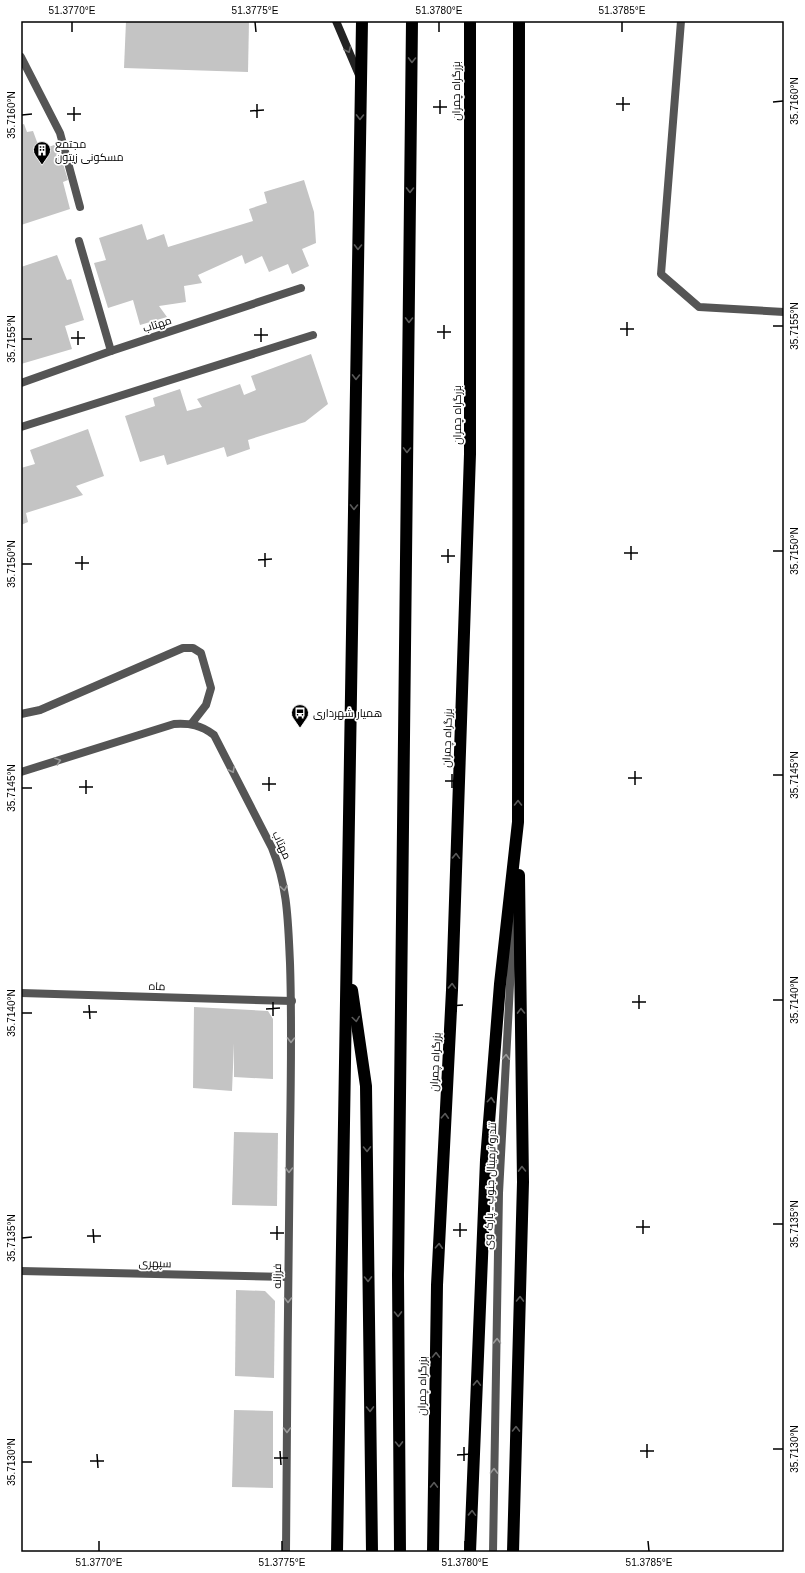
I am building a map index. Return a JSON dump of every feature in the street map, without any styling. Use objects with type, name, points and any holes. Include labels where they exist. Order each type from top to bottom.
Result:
[{"type":"highway","points":[[337,1552],[362,21]]},
{"type":"highway","name":"بزرگراه چمران","points":[[400,1552],[398,1275],[412,21]]},
{"type":"highway","name":"بزرگراه چمران","points":[[433,1552],[436,1285],[452,990],[470,454],[470,21]]},
{"type":"highway","points":[[513,1552],[523,1182],[518,822],[519,21]]},
{"type":"highway","points":[[470,1552],[486,1160],[500,984],[518,822]]},
{"type":"highway","points":[[346,953],[366,1086],[372,1552]]},
{"type":"street","points":[[336,21],[360,78]]},
{"type":"street","points":[[681,21],[661,274],[699,307],[784,312]]},
{"type":"street","points":[[21,57],[60,133],[80,208]]},
{"type":"street","points":[[79,241],[111,351]]},
{"type":"street","name":"مهتاب","points":[[21,383],[111,351],[301,288]]},
{"type":"street","points":[[21,427],[313,335]]},
{"type":"street","points":[[21,714],[40,710],[183,648],[193,648],[201,653],[211,688],[206,705],[192,723],[174,724],[21,772]]},
{"type":"street","name":"مهتاب","points":[[192,723],[206,729],[214,735],[272,848],[280,867],[288,921],[292,1001]]},
{"type":"street","name":"تندرو ترمینال جنوب ـ پارک وی","points":[[493,1552],[499,1193],[518,822]]},
{"type":"street","name":"ماه","points":[[21,993],[292,1001]]},
{"type":"street","name":"فرزانه","points":[[286,1552],[292,1001]]},
{"type":"street","name":"سپهری","points":[[21,1271],[288,1277]]},
{"type":"building","points":[[126,21],[249,21],[248,72],[124,68]]},
{"type":"building","name":"مجتمع مسکونی زیتون","points":[[24,124],[27,132],[33,131],[40,150],[57,144],[68,180],[63,182],[70,209],[21,225],[21,125]]},
{"type":"building","points":[[304,180],[314,212],[316,243],[302,249],[309,266],[292,274],[288,264],[269,272],[262,256],[245,264],[242,255],[198,275],[202,283],[184,286],[186,302],[159,306],[167,317],[140,325],[133,300],[108,308],[94,263],[106,260],[99,238],[142,224],[147,240],[164,234],[168,247],[253,221],[249,209],[267,203],[264,192]]},
{"type":"building","points":[[57,255],[67,280],[71,279],[84,320],[65,326],[72,349],[21,364],[21,267]]},
{"type":"building","points":[[311,354],[328,404],[305,422],[248,440],[250,449],[227,457],[224,447],[167,465],[164,455],[140,462],[125,416],[155,406],[153,398],[180,389],[187,411],[202,407],[197,399],[240,384],[244,395],[256,390],[251,376]]},
{"type":"building","points":[[88,429],[104,476],[76,486],[83,495],[26,513],[28,522],[21,525],[21,468],[35,464],[30,450]]},
{"type":"building","points":[[194,1007],[268,1011],[273,1019],[273,1079],[234,1077],[234,1043],[232,1091],[193,1088]]},
{"type":"building","points":[[234,1132],[278,1133],[277,1206],[232,1205]]},
{"type":"building","points":[[236,1290],[265,1291],[275,1301],[274,1378],[235,1376]]},
{"type":"building","points":[[234,1410],[273,1411],[273,1488],[232,1487]]},
{"type":"place","name":"مجتمع مسکونی زیتون","points":[[42,165]]},
{"type":"place","name":"همیار شهرداری","points":[[300,728]]}]
